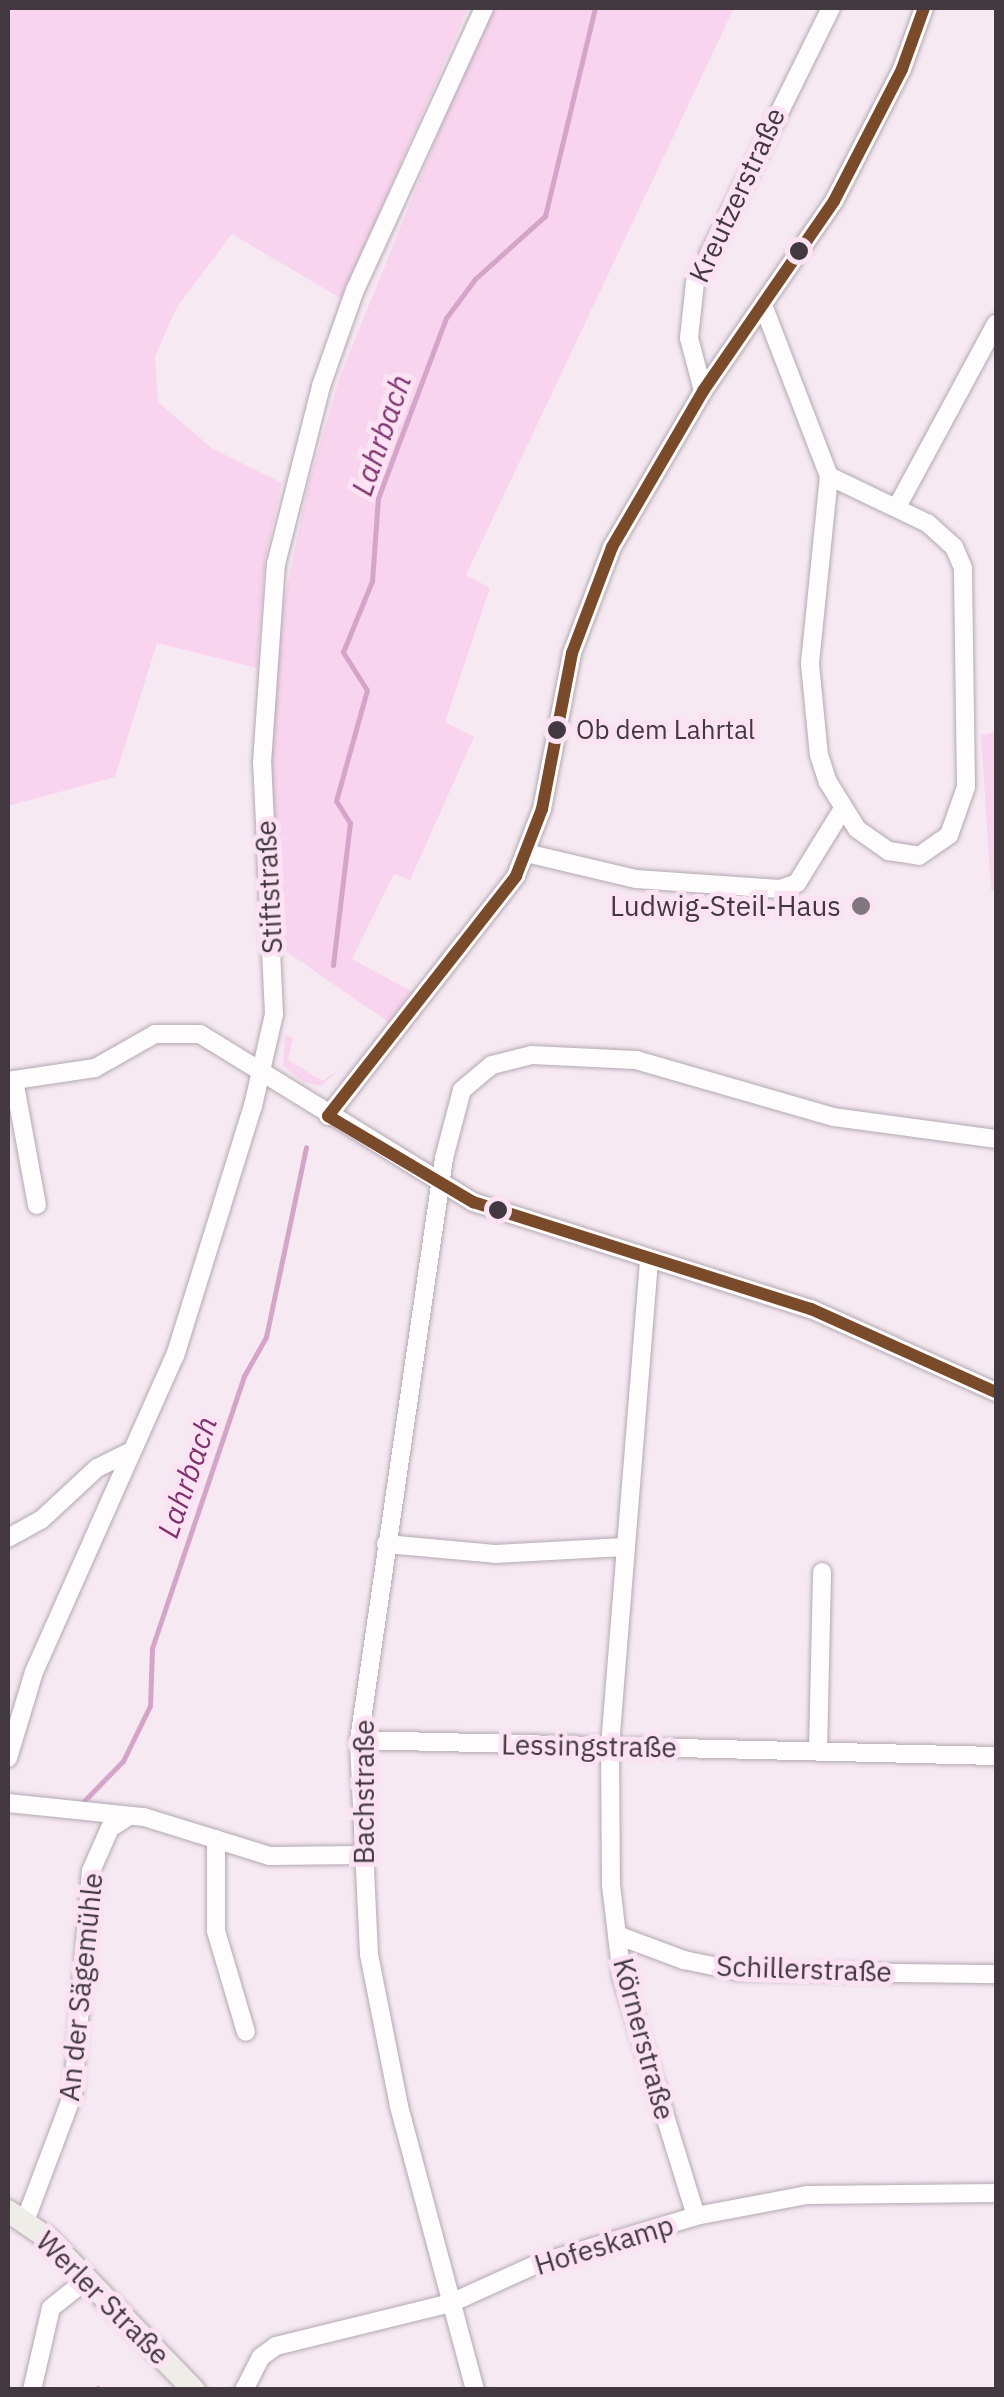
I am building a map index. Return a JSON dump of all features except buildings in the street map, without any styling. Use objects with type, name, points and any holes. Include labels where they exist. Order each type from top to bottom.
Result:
[{"type":"main road","name":"Werler Straße","points":[[16,2216],[86,2280],[194,2390]]},
{"type":"street","name":"Stiftstraße","points":[[8,1758],[34,1672],[186,1326],[262,1072],[274,1014],[262,763],[276,564],[316,406],[355,290],[484,8]]},
{"type":"street","name":"Kreutzerstraße","points":[[704,391],[689,338],[695,283],[830,8]]},
{"type":"street","points":[[328,1116],[394,1026],[487,919],[526,853],[592,593],[636,499],[704,391],[834,201],[902,69],[924,8]]},
{"type":"street","points":[[764,305],[828,476],[809,689],[820,756],[842,810],[890,852],[919,856],[941,845],[959,818],[966,786],[963,568],[949,540],[898,505],[828,476]]},
{"type":"street","points":[[898,505],[996,324]]},
{"type":"street","points":[[526,853],[636,879],[780,890],[797,883],[842,810]]},
{"type":"street","points":[[37,1204],[11,1080],[94,1068],[155,1034],[178,1030],[200,1034],[441,1187],[650,1260],[811,1309],[996,1392]]},
{"type":"street","name":"Bachstraße","points":[[476,2390],[399,2106],[370,1954],[359,1740],[441,1187],[462,1090],[492,1065],[532,1055],[665,1064],[834,1117],[996,1139]]},
{"type":"street","name":"Körnerstraße","points":[[650,1260],[610,1746],[618,1935],[622,1977],[696,2216]]},
{"type":"street","points":[[8,1538],[41,1520],[97,1468],[132,1451]]},
{"type":"street","points":[[386,1544],[495,1554],[624,1547]]},
{"type":"street","points":[[818,1752],[822,1572]]},
{"type":"street","name":"Lessingstraße","points":[[359,1740],[996,1756]]},
{"type":"street","points":[[8,1803],[126,1818],[270,1856],[362,1855]]},
{"type":"street","name":"An der Sägemühle","points":[[16,2216],[73,2094],[91,1871],[110,1828],[126,1818]]},
{"type":"street","points":[[216,1839],[216,1930],[246,2032]]},
{"type":"street","name":"Schillerstraße","points":[[618,1935],[684,1960],[737,1971],[996,1974]]},
{"type":"street","name":"Hofeskamp","points":[[244,2390],[261,2357],[276,2346],[451,2304],[537,2264],[696,2216],[807,2195],[996,2193]]},
{"type":"street","points":[[32,2390],[52,2308],[86,2280]]},
{"type":"shaded area","points":[[8,8],[468,8],[342,299],[232,234],[177,307],[155,356],[158,402],[213,449],[282,483],[265,560],[257,668],[157,643],[115,777],[8,806]]},
{"type":"shaded area","points":[[489,8],[734,8],[466,575],[490,588],[445,722],[474,737],[410,880],[394,874],[352,959],[420,996],[394,1026],[271,941],[268,677],[308,486],[339,379]]},
{"type":"shaded area","points":[[996,732],[996,890],[991,890],[981,735]]},
{"type":"shaded area","points":[[285,1035],[293,1038],[288,1060],[323,1081],[341,1068],[321,1086],[304,1082],[283,1066]]},
{"type":"waterway","name":"Lahrbach","points":[[333,965],[350,823],[336,801],[367,690],[343,652],[372,581],[378,498],[446,318],[475,279],[545,216],[595,8]]},
{"type":"waterway","name":"Lahrbach","points":[[81,1804],[123,1761],[150,1706],[152,1648],[244,1376],[266,1337],[306,1147]]},
{"type":"transit line","points":[[328,1116],[516,876],[542,809],[572,653],[612,547],[703,391],[834,201],[902,69],[924,8]]},
{"type":"transit line","points":[[328,1116],[473,1202],[811,1309],[996,1392]]},
{"type":"place","name":"Ob dem Lahrtal","points":[[557,730]]},
{"type":"place","name":"Ludwig-Steil-Haus","points":[[861,906]]}]
